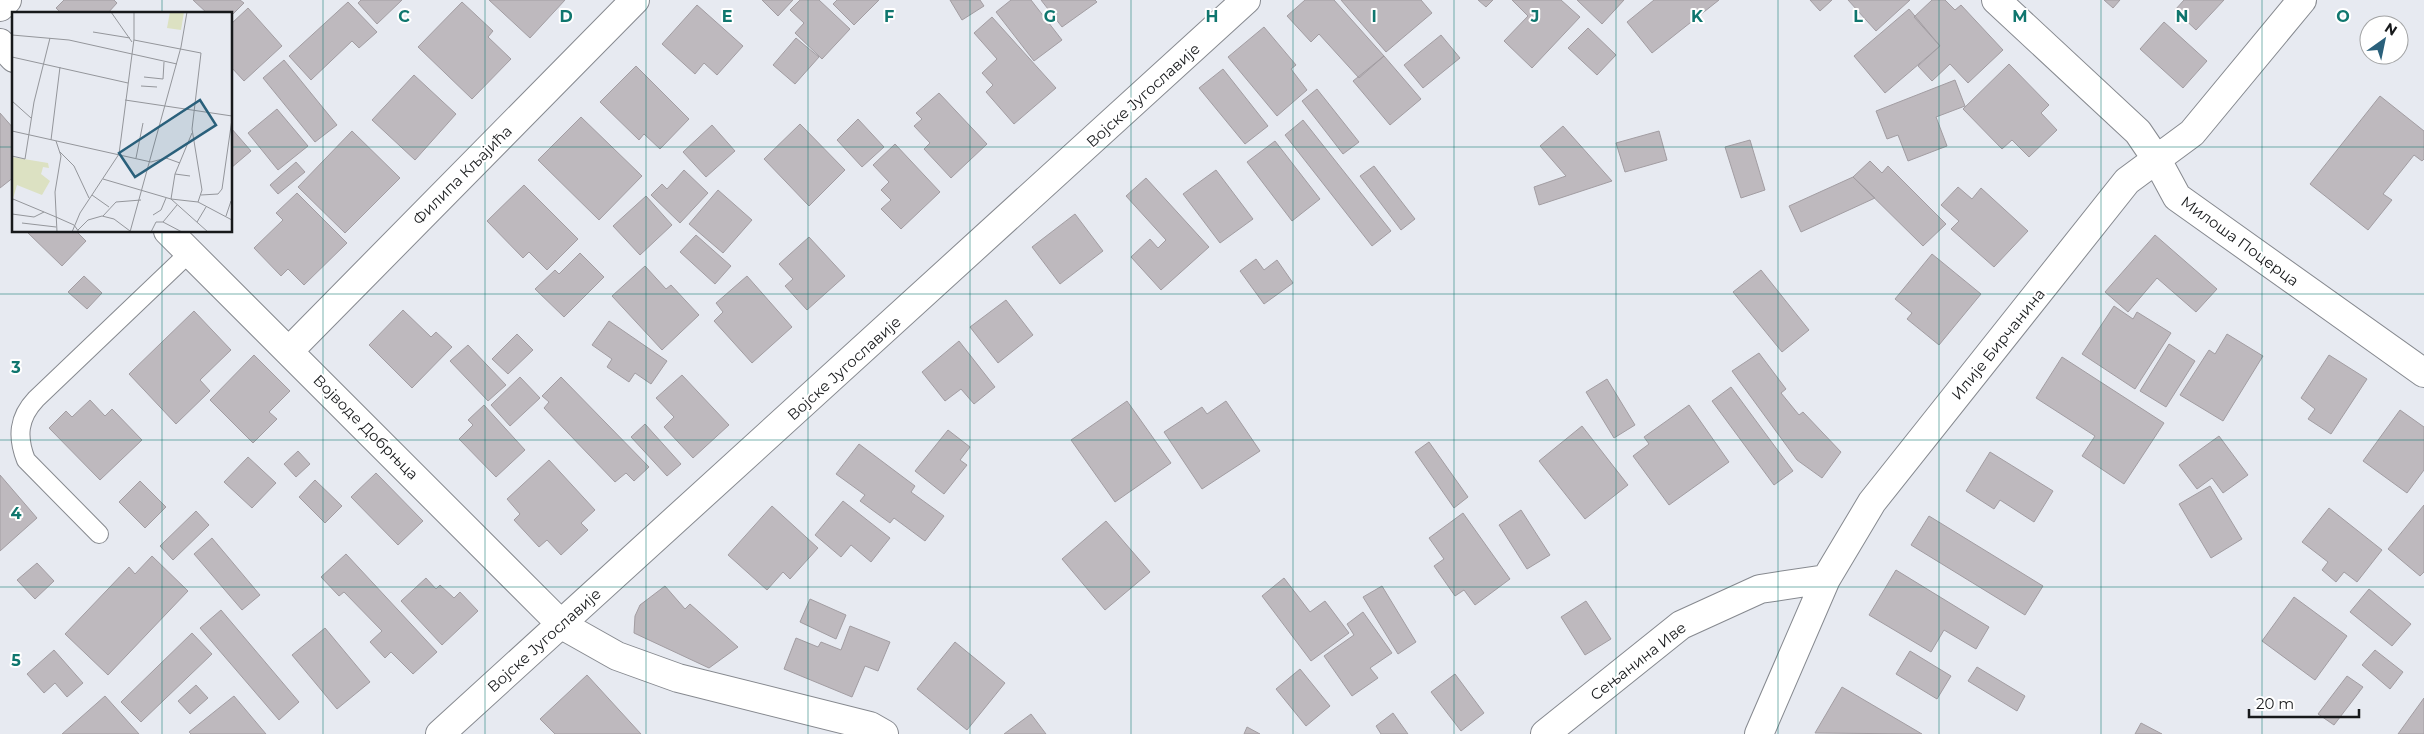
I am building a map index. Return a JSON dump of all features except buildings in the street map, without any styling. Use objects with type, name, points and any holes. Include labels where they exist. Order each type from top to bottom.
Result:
[{"type":"street","points":[[0,7],[7,0]]},
{"type":"street","name":"Филипа Кљајића","points":[[289,351],[635,0]]},
{"type":"street","name":"Војске Југославије","points":[[440,734],[562,625],[1246,0]]},
{"type":"street","name":"Милоша Поцерца","points":[[1996,0],[2138,132],[2157,160],[2177,197],[2424,373]]},
{"type":"street","name":"Илије Бирчанина","points":[[1759,734],[1826,579],[1872,502],[2127,181],[2192,132],[2302,0]]},
{"type":"street","points":[[0,43],[12,56]]},
{"type":"street","name":"Војводе Добрњца","points":[[169,232],[188,254],[289,351],[562,625],[617,656],[678,678],[870,726],[884,734]]},
{"type":"street","name":"Сењанина Иве","points":[[1545,734],[1681,625],[1760,589],[1826,579]]},
{"type":"lane","points":[[99,534],[26,460],[20,445],[20,428],[23,417],[36,399],[188,254]]}]
